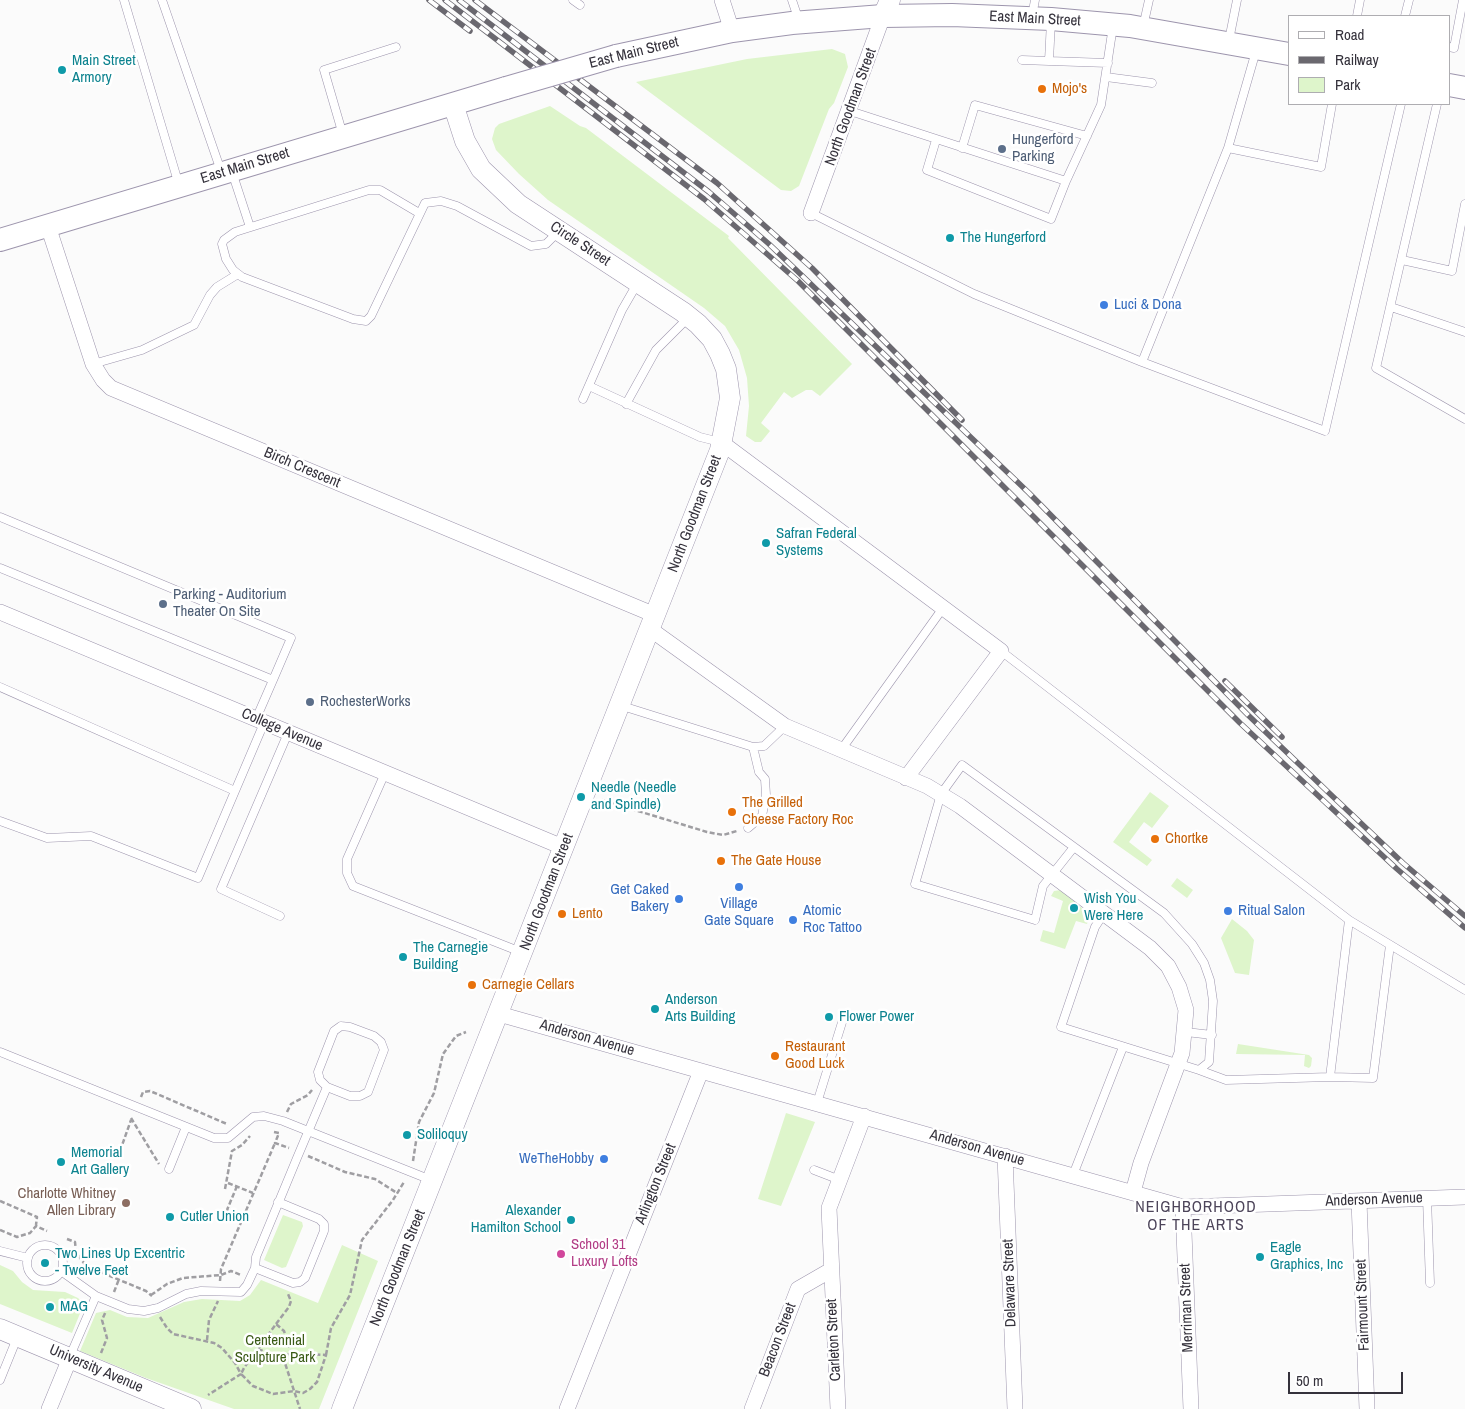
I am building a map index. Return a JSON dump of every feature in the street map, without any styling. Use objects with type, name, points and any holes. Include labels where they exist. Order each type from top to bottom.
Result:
[{"type":"main road","name":"East Main Street","points":[[1,237],[48,226],[616,56],[732,31],[800,23],[886,8],[952,15],[1039,12],[1228,42],[1288,54]]},
{"type":"main road","points":[[1450,85],[1465,88]]},
{"type":"main road","name":"Circle Street","points":[[453,104],[465,141],[481,169],[518,204],[689,317],[712,339],[726,369]]},
{"type":"main road","name":"North Goodman Street","points":[[342,1409],[565,848],[722,443],[730,398],[726,369]]},
{"type":"main road","name":"University Avenue","points":[[9,1333],[182,1407]]},
{"type":"street","points":[[722,0],[732,31]]},
{"type":"street","name":"North Goodman Street","points":[[811,213],[850,111],[886,8]]},
{"type":"street","name":"Birch Crescent","points":[[48,226],[95,369],[111,388],[652,622],[785,726],[928,786],[960,806],[1150,948],[1168,966],[1179,987],[1186,1010],[1186,1032],[1178,1064],[1132,1192]]},
{"type":"street","points":[[722,443],[1001,651],[906,778]]},
{"type":"street","name":"College Avenue","points":[[0,612],[565,848]]},
{"type":"street","name":"Anderson Avenue","points":[[499,1014],[1183,1207],[1465,1197]]},
{"type":"street","name":"Arlington Street","points":[[566,1409],[701,1071]]},
{"type":"street","points":[[831,1270],[829,1208],[864,1116]]},
{"type":"street","name":"Delaware Street","points":[[1005,1156],[1015,1409]]},
{"type":"street","name":"Fairmount Street","points":[[1359,1201],[1367,1409]]},
{"type":"street","name":"Merriman Street","points":[[1183,1207],[1191,1409]]},
{"type":"street","name":"Beacon Street","points":[[752,1409],[798,1289],[831,1270]]},
{"type":"street","name":"Carleton Street","points":[[831,1270],[838,1409]]},
{"type":"street","points":[[49,1409],[70,1358]]},
{"type":"lane","points":[[124,0],[180,186]]},
{"type":"lane","points":[[162,0],[227,172],[250,227]]},
{"type":"lane","points":[[573,0],[580,5]]},
{"type":"lane","points":[[792,0],[800,23]]},
{"type":"lane","points":[[1144,28],[1150,0]]},
{"type":"lane","points":[[1228,42],[1237,0]]},
{"type":"lane","points":[[1357,15],[1360,0]]},
{"type":"lane","points":[[1405,15],[1409,0]]},
{"type":"lane","points":[[1450,47],[1454,48],[1463,0]]},
{"type":"lane","points":[[1039,12],[1049,61]]},
{"type":"lane","points":[[936,140],[927,170],[1051,219],[1066,181],[1101,106],[1113,24]]},
{"type":"lane","points":[[344,137],[324,70],[396,47]]},
{"type":"lane","points":[[1142,362],[1228,148],[1257,48]]},
{"type":"lane","points":[[1022,60],[1108,63]]},
{"type":"lane","points":[[1106,76],[1152,83]]},
{"type":"lane","points":[[1228,148],[1321,167],[1332,105]]},
{"type":"lane","points":[[811,213],[974,294],[1142,362],[1325,431],[1401,105]]},
{"type":"lane","points":[[1438,105],[1376,368],[1465,419]]},
{"type":"lane","points":[[962,148],[975,106],[1087,136]]},
{"type":"lane","points":[[850,111],[1066,181]]},
{"type":"lane","points":[[419,213],[380,190],[369,190],[235,232],[224,240],[222,244],[226,259],[238,274],[353,319],[366,321],[371,316],[419,213],[425,203],[431,200],[441,200],[483,219],[532,246],[546,244],[559,231]]},
{"type":"lane","points":[[1402,260],[1452,271],[1465,204]]},
{"type":"lane","points":[[95,369],[142,350],[194,325],[210,295],[217,287],[238,274]]},
{"type":"lane","points":[[583,399],[622,310],[638,282]]},
{"type":"lane","points":[[1391,307],[1465,332]]},
{"type":"lane","points":[[626,404],[656,350],[689,317]]},
{"type":"lane","points":[[589,386],[700,437],[722,443]]},
{"type":"lane","points":[[0,517],[291,638],[273,680],[235,791],[198,878],[91,836],[47,838],[0,821]]},
{"type":"lane","points":[[0,568],[273,680]]},
{"type":"lane","points":[[841,750],[944,608]]},
{"type":"lane","points":[[1001,651],[1350,920],[1465,990]]},
{"type":"lane","points":[[0,688],[235,791]]},
{"type":"lane","points":[[619,705],[753,747],[764,746],[785,726]]},
{"type":"lane","points":[[280,916],[221,889],[288,733]]},
{"type":"lane","points":[[748,828],[762,816],[766,795],[765,779],[759,772],[753,747]]},
{"type":"lane","points":[[1074,847],[1042,886],[1035,920],[915,884],[941,794],[962,765],[1074,847],[1164,913],[1192,944],[1204,963],[1210,980],[1213,1001],[1209,1062],[1199,1070]]},
{"type":"lane","points":[[385,773],[347,859],[347,873],[353,886],[523,953]]},
{"type":"lane","points":[[1104,913],[1095,927],[1060,1027],[1226,1080],[1330,1077],[1374,1078],[1390,945]]},
{"type":"lane","points":[[1330,1077],[1350,920]]},
{"type":"lane","points":[[817,1103],[844,1016]]},
{"type":"lane","points":[[341,1026],[350,1027],[374,1036],[381,1042],[384,1050],[368,1092],[360,1096],[350,1096],[327,1087],[320,1080],[318,1072],[334,1031],[341,1026]]},
{"type":"lane","points":[[1186,1032],[1212,1035]]},
{"type":"lane","points":[[1073,1176],[1123,1047]]},
{"type":"lane","points":[[0,1052],[214,1138],[228,1138],[253,1117],[264,1116],[308,1131],[433,1180]]},
{"type":"lane","points":[[61,1271],[96,1296],[128,1309],[144,1311],[158,1308],[186,1294],[201,1291],[241,1292],[247,1285],[255,1268],[256,1257],[327,1087]]},
{"type":"lane","points":[[165,1168],[186,1127]]},
{"type":"lane","points":[[814,1170],[840,1180]]},
{"type":"lane","points":[[1427,1198],[1430,1283]]},
{"type":"lane","points":[[255,1268],[293,1283],[300,1282],[305,1278],[324,1230],[324,1224],[319,1219],[278,1202]]},
{"type":"lane","points":[[40,1245],[52,1246],[57,1249],[63,1259],[61,1271],[58,1276],[47,1281],[36,1278],[28,1270],[28,1258],[35,1248],[40,1245]]},
{"type":"lane","points":[[0,1251],[28,1258]]},
{"type":"lane","points":[[70,1358],[96,1296]]},
{"type":"lane","points":[[0,1380],[9,1333]]},
{"type":"path","points":[[602,800],[707,832],[723,835],[748,828]]},
{"type":"path","points":[[412,1163],[419,1122],[434,1093],[442,1054],[456,1036],[466,1032]]},
{"type":"path","points":[[286,1113],[291,1104],[308,1095],[320,1080]]},
{"type":"path","points":[[141,1098],[143,1092],[150,1091],[228,1125]]},
{"type":"path","points":[[120,1151],[132,1119],[165,1168]]},
{"type":"path","points":[[226,1188],[232,1151],[242,1146],[255,1130]]},
{"type":"path","points":[[221,1275],[275,1143],[278,1133],[273,1131]]},
{"type":"path","points":[[275,1143],[290,1148]]},
{"type":"path","points":[[307,1155],[345,1172],[375,1178],[397,1193]]},
{"type":"path","points":[[159,1315],[173,1334],[186,1338],[207,1340],[222,1348],[246,1381],[267,1393],[281,1394],[294,1391],[303,1393],[317,1382],[332,1328],[350,1295],[362,1240],[406,1178]]},
{"type":"path","points":[[228,1183],[253,1193]]},
{"type":"path","points":[[237,1186],[227,1210],[244,1217]]},
{"type":"path","points":[[0,1201],[36,1217],[36,1226],[30,1233],[17,1237],[0,1230]]},
{"type":"path","points":[[36,1226],[47,1231]]},
{"type":"path","points":[[67,1239],[75,1242],[76,1252],[86,1266],[146,1290],[156,1301]]},
{"type":"path","points":[[113,1294],[119,1280]]},
{"type":"path","points":[[208,1395],[241,1374],[289,1307],[289,1294]]},
{"type":"path","points":[[207,1340],[209,1320],[218,1300]]},
{"type":"path","points":[[99,1359],[107,1338],[102,1320],[107,1309]]},
{"type":"path","points":[[276,1324],[284,1331],[291,1352]]},
{"type":"path","points":[[258,1349],[270,1355],[283,1357],[291,1352],[326,1355]]},
{"type":"path","points":[[283,1357],[300,1409]]},
{"type":"green space","points":[[832,49],[845,54],[848,67],[834,103],[829,109],[799,186],[791,191],[781,190],[636,82],[747,59]]},
{"type":"green space","points":[[550,106],[586,128],[729,236],[728,238],[852,364],[820,396],[812,390],[806,390],[792,398],[784,392],[761,423],[770,431],[761,442],[755,442],[746,436],[749,406],[747,378],[739,350],[725,326],[704,308],[548,200],[496,150],[492,139],[495,128],[499,124]]},
{"type":"green space","points":[[1150,792],[1169,806],[1152,828],[1144,822],[1129,842],[1152,860],[1147,866],[1113,842]]},
{"type":"green space","points":[[1177,878],[1193,890],[1187,898],[1171,886]]},
{"type":"green space","points":[[1061,890],[1090,915],[1087,924],[1076,921],[1065,949],[1040,941],[1043,930],[1054,933],[1063,901],[1051,896],[1054,891]]},
{"type":"green space","points":[[1232,919],[1247,931],[1254,940],[1249,975],[1235,973],[1221,938]]},
{"type":"green space","points":[[1238,1044],[1309,1055],[1312,1058],[1311,1066],[1309,1068],[1304,1066],[1305,1055],[1236,1054]]},
{"type":"green space","points":[[786,1113],[815,1122],[781,1206],[758,1199]]},
{"type":"green space","points":[[283,1215],[302,1222],[303,1226],[286,1267],[282,1268],[264,1260]]},
{"type":"green space","name":"Centennial Sculpture Park","points":[[342,1245],[378,1261],[319,1409],[234,1409],[146,1378],[80,1351],[96,1313],[110,1310],[127,1317],[148,1318],[184,1302],[202,1299],[240,1301],[250,1295],[261,1280],[318,1303]]},
{"type":"green space","points":[[0,1265],[13,1271],[22,1282],[33,1290],[65,1292],[78,1298],[81,1301],[81,1311],[72,1333],[0,1304]]},
{"type":"railway","points":[[429,0],[470,31]]},
{"type":"railway","points":[[445,0],[704,199],[798,281],[1240,723],[1397,869],[1465,928]]},
{"type":"railway","points":[[459,0],[709,192],[769,244],[1029,493],[1248,715],[1403,863],[1465,916]]},
{"type":"railway","points":[[475,0],[717,183],[812,268],[962,420]]},
{"type":"railway","points":[[1225,681],[1282,737]]},
{"type":"place","name":"Main Street Armory","points":[[62,70]]},
{"type":"place","name":"Mojo's","points":[[1042,89]]},
{"type":"place","name":"Hungerford Parking","points":[[1002,149]]},
{"type":"place","name":"The Hungerford","points":[[950,238]]},
{"type":"place","name":"Luci & Dona","points":[[1104,305]]},
{"type":"place","name":"Safran Federal Systems","points":[[766,543]]},
{"type":"place","name":"Parking - Auditorium Theater On Site","points":[[163,604]]},
{"type":"place","name":"RochesterWorks","points":[[310,702]]},
{"type":"place","name":"Needle (Needle and Spindle)","points":[[581,797]]},
{"type":"place","name":"The Grilled Cheese Factory Roc","points":[[732,812]]},
{"type":"place","name":"Chortke","points":[[1155,839]]},
{"type":"place","name":"The Gate House","points":[[721,861]]},
{"type":"place","name":"Village Gate Square","points":[[739,887]]},
{"type":"place","name":"Get Caked Bakery","points":[[679,899]]},
{"type":"place","name":"Wish You Were Here","points":[[1074,908]]},
{"type":"place","name":"Ritual Salon","points":[[1228,911]]},
{"type":"place","name":"Lento","points":[[562,914]]},
{"type":"place","name":"Atomic Roc Tattoo","points":[[793,920]]},
{"type":"place","name":"The Carnegie Building","points":[[403,957]]},
{"type":"place","name":"Carnegie Cellars","points":[[472,985]]},
{"type":"place","name":"Anderson Arts Building","points":[[655,1009]]},
{"type":"place","name":"Flower Power","points":[[829,1017]]},
{"type":"place","name":"Restaurant Good Luck","points":[[775,1056]]},
{"type":"place","name":"Soliloquy","points":[[407,1135]]},
{"type":"place","name":"WeTheHobby","points":[[604,1159]]},
{"type":"place","name":"Memorial Art Gallery","points":[[61,1162]]},
{"type":"place","name":"Charlotte Whitney Allen Library","points":[[126,1203]]},
{"type":"place","name":"Cutler Union","points":[[170,1217]]},
{"type":"place","name":"Alexander Hamilton School","points":[[571,1220]]},
{"type":"place","name":"School 31 Luxury Lofts","points":[[561,1254]]},
{"type":"place","name":"Eagle Graphics, Inc","points":[[1260,1257]]},
{"type":"place","name":"Two Lines Up Excentric - Twelve Feet","points":[[45,1263]]},
{"type":"place","name":"MAG","points":[[50,1307]]},
{"type":"district","name":"NEIGHBORHOOD OF THE ARTS","points":[[1196,1217]]}]
